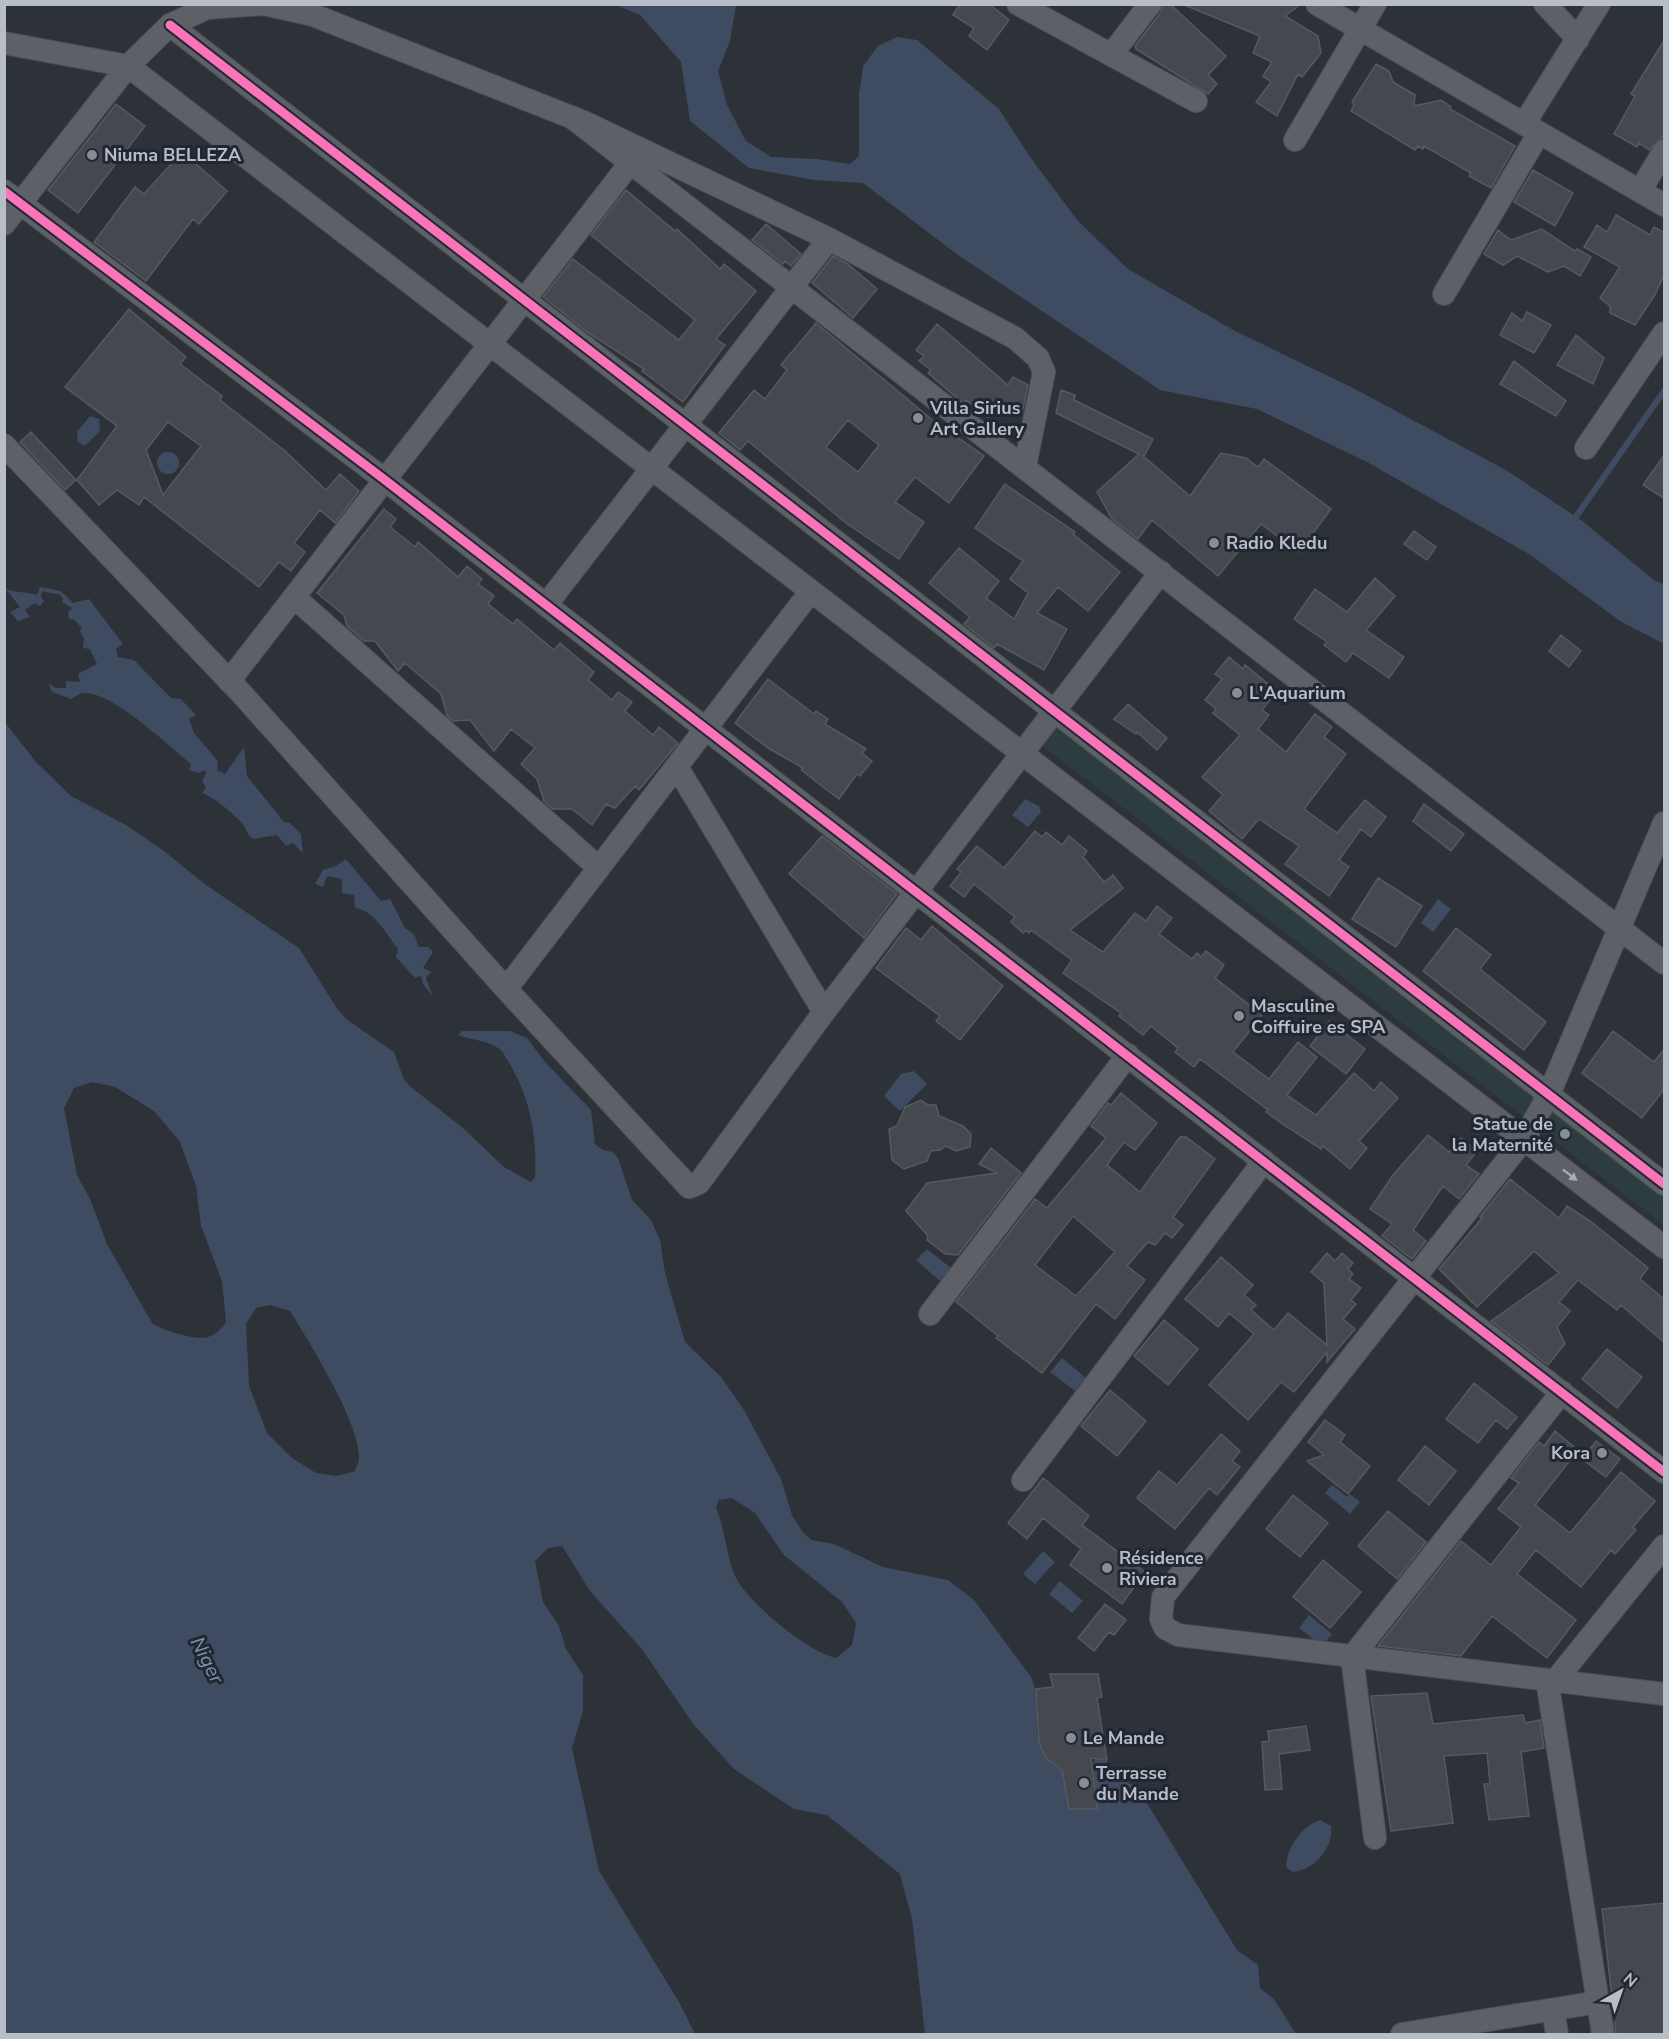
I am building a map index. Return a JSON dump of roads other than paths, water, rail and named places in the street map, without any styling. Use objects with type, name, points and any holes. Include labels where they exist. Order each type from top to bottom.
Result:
[{"type":"street","points":[[4,224],[13,198],[128,66],[170,25],[207,8],[264,4],[313,15],[574,119],[829,239],[1015,338],[1038,358],[1044,372],[1025,466]]},
{"type":"street","points":[[1018,4],[1196,101]]},
{"type":"street","points":[[1111,55],[1150,4]]},
{"type":"street","points":[[1317,4],[1665,205]]},
{"type":"street","points":[[1295,140],[1375,4]]},
{"type":"street","points":[[1545,4],[1578,39]]},
{"type":"street","points":[[1444,294],[1578,39],[1599,4]]},
{"type":"street","points":[[170,25],[1665,1184]]},
{"type":"street","points":[[4,43],[128,66],[1665,1247]]},
{"type":"street","points":[[574,119],[1664,961]]},
{"type":"street","points":[[1640,191],[1665,151]]},
{"type":"street","points":[[229,681],[631,162]]},
{"type":"street","points":[[13,198],[385,480],[705,729],[917,890],[1665,1472]]},
{"type":"street","points":[[546,605],[829,239]]},
{"type":"street","points":[[1586,448],[1665,333]]},
{"type":"street","points":[[4,445],[229,681],[506,989],[689,1187],[699,1183],[824,1012],[1161,572]]},
{"type":"street","points":[[506,989],[811,591]]},
{"type":"street","points":[[294,597],[599,868]]},
{"type":"street","points":[[677,766],[824,1012]]},
{"type":"street","points":[[1665,823],[1549,1094],[1524,1139],[1163,1597],[1160,1609],[1165,1628],[1178,1635],[1665,1694]]},
{"type":"street","points":[[930,1314],[1128,1055]]},
{"type":"street","points":[[1023,1480],[1264,1161]]},
{"type":"street","points":[[1375,1838],[1352,1657],[1562,1392]]},
{"type":"street","points":[[1603,2034],[1551,1680],[1665,1546]]},
{"type":"street","points":[[1402,2034],[1554,2027],[1598,2002]]},
{"type":"water","points":[[616,5],[736,5],[730,41],[718,71],[727,105],[746,141],[771,157],[817,159],[850,164],[859,156],[859,95],[863,66],[878,46],[897,37],[917,40],[999,109],[1030,157],[1078,221],[1128,269],[1235,331],[1351,387],[1506,470],[1581,520],[1654,580],[1664,585],[1664,644],[1620,621],[1529,554],[1367,462],[1257,409],[1160,390],[958,255],[863,183],[814,180],[749,168],[690,121],[681,62],[640,15]]},
{"type":"water","points":[[90,416],[99,419],[100,431],[85,446],[78,442],[77,432]]},
{"type":"water","points":[[164,452],[172,452],[179,459],[179,467],[172,474],[164,474],[157,467],[157,459]]},
{"type":"water","points":[[40,587],[61,591],[73,603],[89,599],[123,644],[116,649],[118,657],[134,660],[171,698],[181,699],[196,715],[189,719],[194,733],[218,761],[217,770],[225,774],[244,747],[247,776],[284,822],[290,823],[301,834],[303,853],[293,843],[286,846],[277,835],[253,839],[242,823],[218,802],[202,793],[206,788],[202,781],[205,770],[198,773],[189,770],[191,764],[124,710],[95,695],[83,693],[71,699],[52,692],[48,683],[56,688],[66,688],[66,681],[80,682],[78,674],[97,664],[90,649],[83,648],[84,639],[80,631],[82,628],[73,619],[69,619],[68,612],[72,608],[62,602],[60,595],[42,591],[41,597],[44,601],[40,606],[34,603],[25,610],[30,617],[18,621],[10,612],[20,607],[5,588],[37,595]]},
{"type":"water","name":"Niger","points":[[4,721],[36,762],[71,796],[126,825],[164,851],[206,885],[299,948],[346,1019],[394,1052],[404,1080],[463,1128],[504,1167],[531,1182],[535,1177],[534,1134],[528,1106],[518,1079],[498,1048],[489,1043],[458,1035],[462,1031],[510,1031],[527,1038],[545,1062],[591,1110],[595,1144],[603,1150],[613,1152],[618,1158],[632,1200],[651,1220],[660,1240],[665,1273],[685,1342],[721,1377],[744,1410],[781,1479],[792,1515],[802,1531],[811,1540],[834,1544],[883,1567],[948,1580],[974,1600],[1031,1677],[1037,1703],[1038,1738],[1042,1749],[1062,1770],[1071,1809],[1093,1809],[1097,1804],[1092,1765],[1095,1759],[1107,1760],[1108,1770],[1119,1782],[1125,1781],[1137,1787],[1237,1950],[1258,1965],[1260,1988],[1274,1999],[1296,2034],[925,2034],[912,1919],[900,1874],[827,1815],[794,1809],[734,1769],[694,1725],[641,1648],[590,1591],[562,1546],[548,1548],[535,1561],[543,1602],[559,1626],[566,1649],[583,1675],[583,1711],[572,1748],[599,1871],[679,2002],[695,2034],[5,2034]],"holes":[[[92,1082],[115,1087],[154,1111],[180,1142],[196,1186],[201,1226],[222,1281],[226,1322],[211,1336],[203,1338],[188,1336],[163,1329],[152,1323],[107,1244],[90,1199],[77,1175],[64,1108],[74,1088]],[[270,1305],[290,1311],[343,1404],[357,1443],[359,1461],[355,1471],[337,1476],[316,1473],[292,1458],[267,1433],[249,1386],[246,1324],[256,1308]],[[732,1498],[755,1513],[784,1555],[842,1602],[856,1623],[852,1645],[836,1658],[825,1654],[781,1626],[754,1601],[743,1589],[733,1571],[716,1507],[719,1500]]]},
{"type":"water","points":[[1025,799],[1039,806],[1041,812],[1028,827],[1012,815]]},
{"type":"water","points":[[346,859],[381,901],[390,899],[405,928],[414,934],[419,947],[428,947],[433,952],[423,968],[431,972],[426,978],[433,997],[423,984],[421,976],[415,978],[396,957],[398,949],[380,924],[368,913],[355,908],[354,895],[342,893],[342,879],[327,876],[323,887],[315,884],[323,870],[336,866]]},
{"type":"water","points":[[1438,899],[1451,909],[1433,932],[1421,923]]},
{"type":"water","points":[[914,1071],[927,1084],[900,1111],[884,1096],[901,1074]]},
{"type":"water","points":[[927,1249],[951,1268],[940,1281],[916,1260]]},
{"type":"water","points":[[1062,1358],[1086,1378],[1075,1391],[1050,1372]]},
{"type":"water","points":[[1332,1485],[1347,1497],[1350,1494],[1360,1502],[1350,1514],[1325,1493]]},
{"type":"water","points":[[1043,1551],[1055,1562],[1035,1584],[1023,1574]]},
{"type":"water","points":[[1060,1581],[1083,1601],[1072,1613],[1049,1594]]},
{"type":"water","points":[[1309,1615],[1332,1634],[1322,1646],[1299,1628]]},
{"type":"water","points":[[1320,1820],[1331,1826],[1326,1850],[1308,1867],[1293,1872],[1286,1867],[1292,1845],[1307,1827]]},
{"type":"waterway","points":[[1573,521],[1664,391]]},
{"type":"place","name":"Niuma BELLEZA","points":[[92,155]]},
{"type":"place","name":"Villa Sirius Art Gallery","points":[[918,418]]},
{"type":"place","name":"Radio Kledu","points":[[1214,543]]},
{"type":"place","name":"L'Aquarium","points":[[1237,693]]},
{"type":"place","name":"Masculine Coiffuire es SPA","points":[[1239,1016]]},
{"type":"place","name":"Statue de la Maternité","points":[[1565,1134]]},
{"type":"place","name":"Kora","points":[[1602,1453]]},
{"type":"place","name":"Résidence Riviera","points":[[1107,1568]]},
{"type":"place","name":"Le Mande","points":[[1071,1738]]},
{"type":"place","name":"Terrasse du Mande","points":[[1084,1783]]}]
